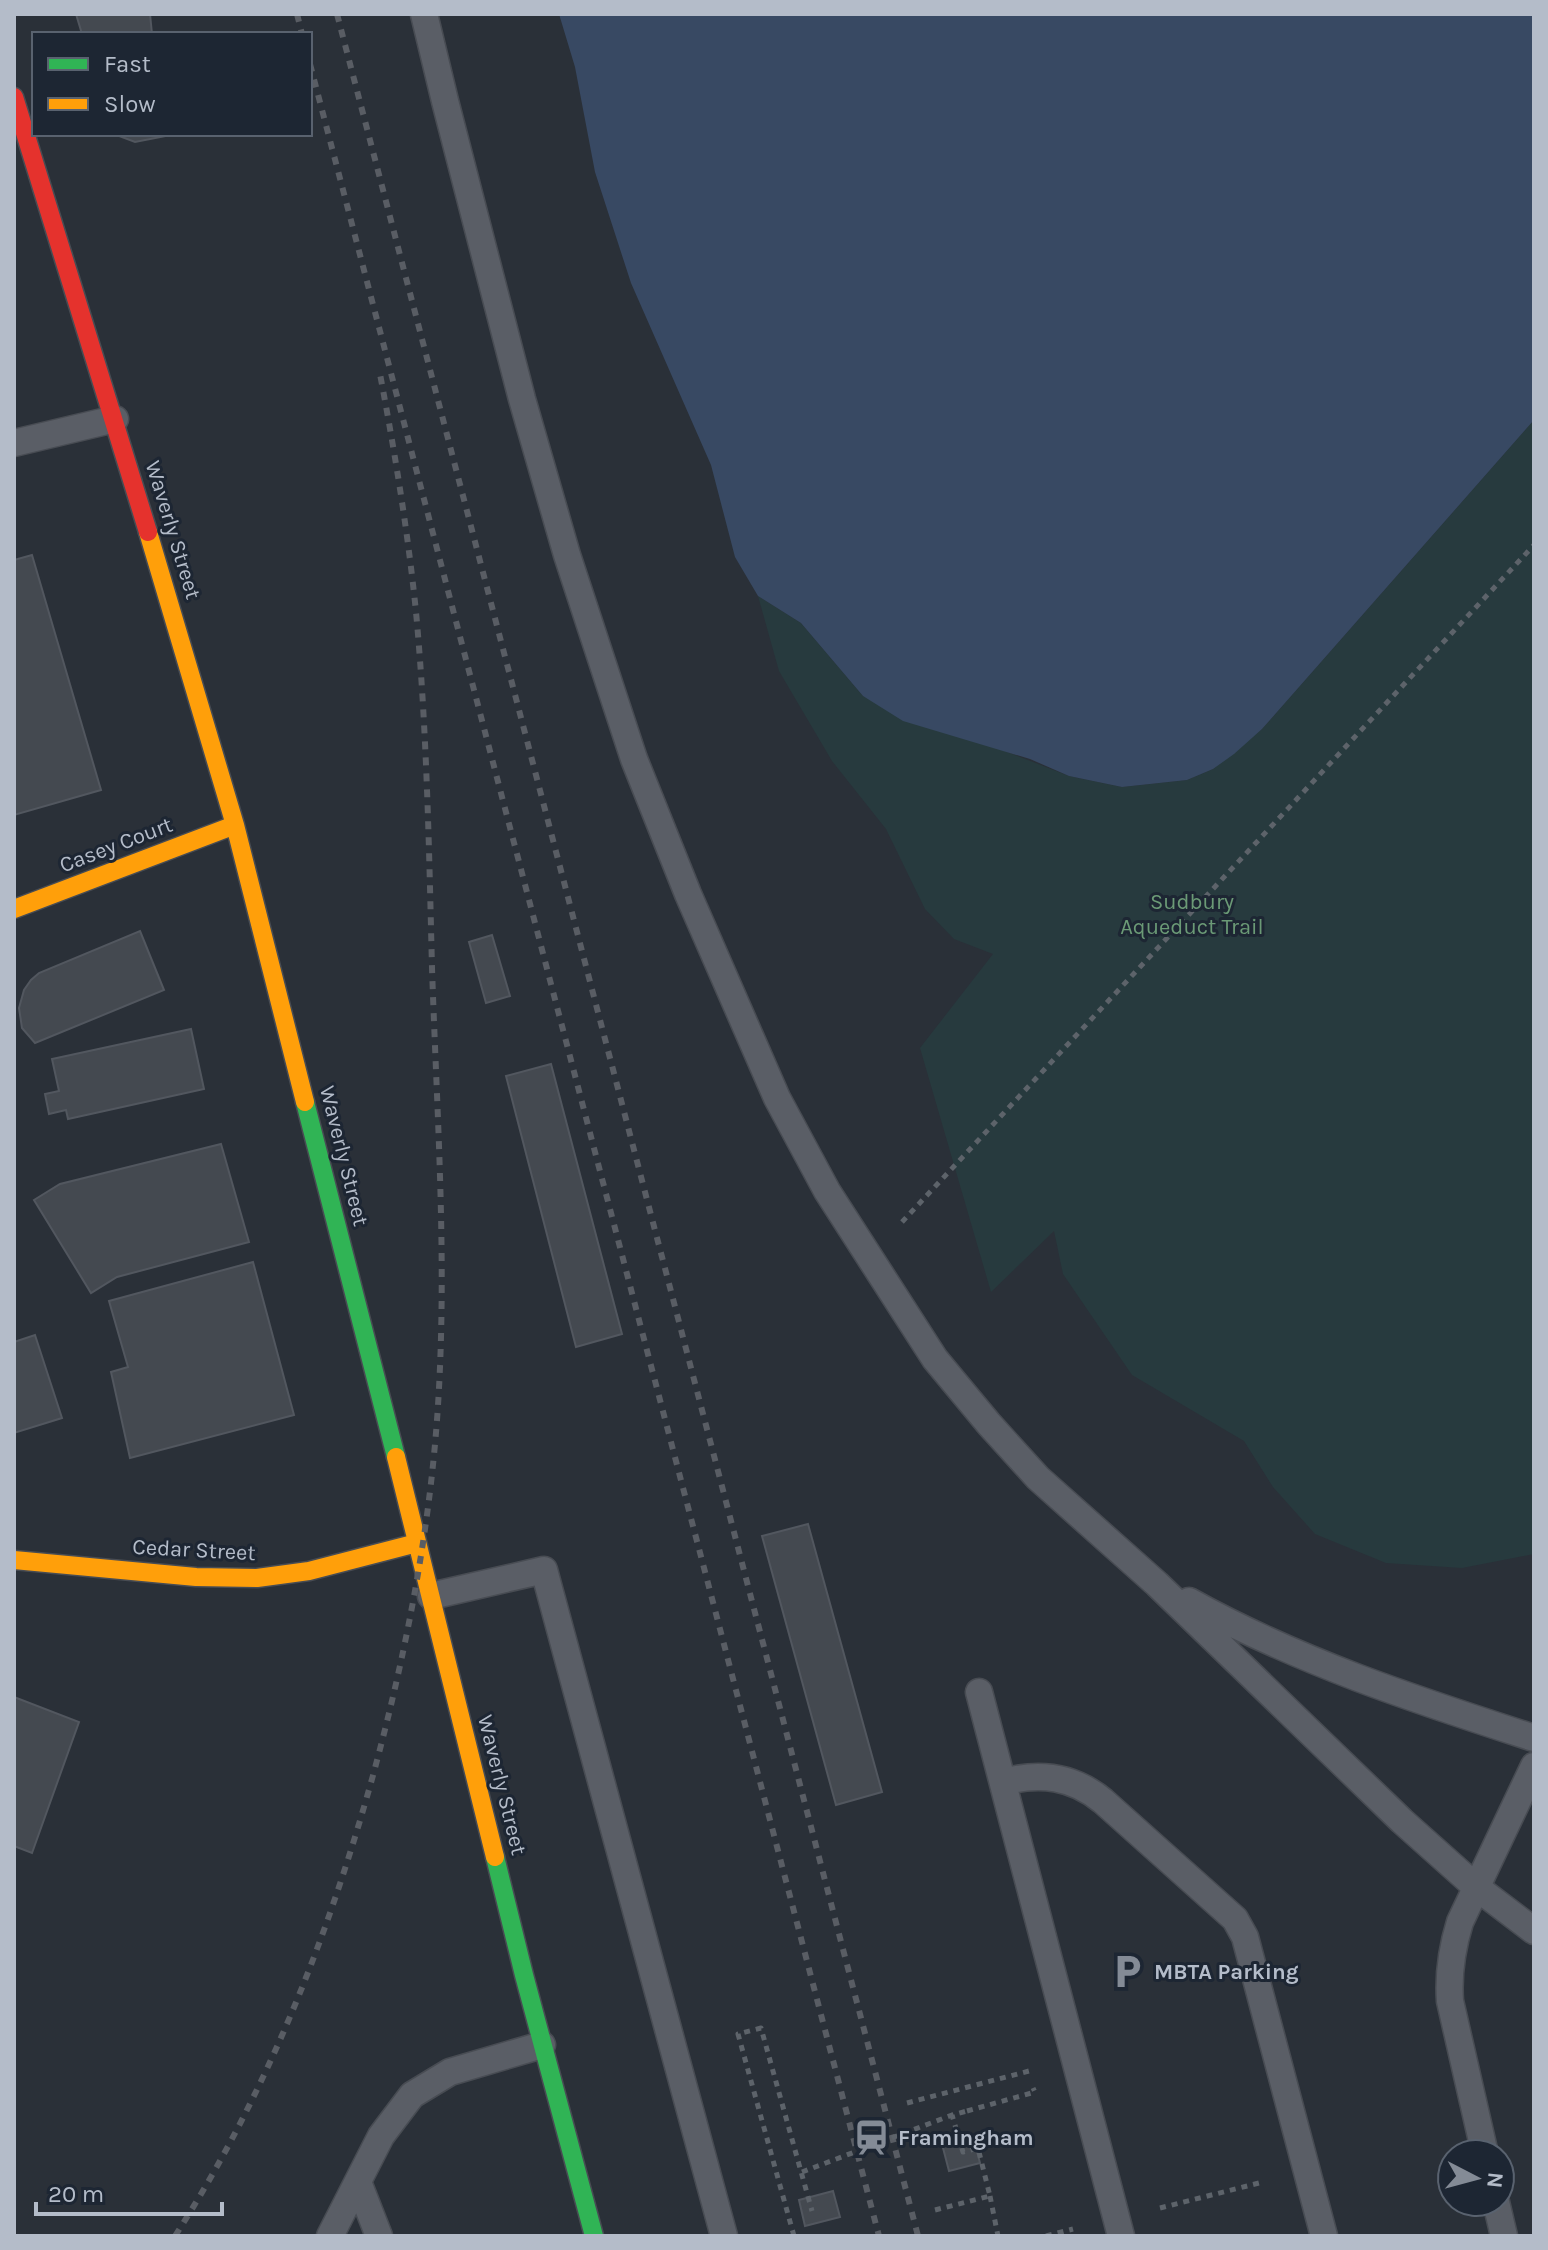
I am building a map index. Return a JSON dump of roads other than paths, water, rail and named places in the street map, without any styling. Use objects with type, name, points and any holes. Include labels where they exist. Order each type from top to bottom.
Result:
[{"type":"main road","name":"Waverly Street","points":[[14,97],[115,419],[235,825],[542,2045],[594,2236]]},
{"type":"main road","name":"Casey Court","points":[[14,909],[235,825]]},
{"type":"main road","name":"Cedar Street","points":[[14,1560],[196,1577],[257,1578],[309,1571],[417,1543]]},
{"type":"lane","points":[[424,14],[522,399],[572,569],[634,759],[688,894],[777,1098],[827,1191],[935,1359],[1038,1478],[1157,1584],[1402,1821],[1476,1887],[1534,1931]]},
{"type":"lane","points":[[14,443],[115,419]]},
{"type":"lane","points":[[431,1596],[544,1570],[724,2236]]},
{"type":"lane","points":[[1157,1584],[1284,1649],[1458,1714],[1534,1738]]},
{"type":"lane","points":[[979,1692],[1119,2227]]},
{"type":"lane","points":[[1481,2138],[1450,2001],[1452,1947],[1460,1922],[1534,1766]]},
{"type":"lane","points":[[1003,1782],[1045,1776],[1083,1787],[1103,1801],[1235,1919],[1245,1937],[1324,2236]]},
{"type":"lane","points":[[330,2236],[381,2136],[412,2095],[450,2072],[542,2045]]},
{"type":"lane","points":[[358,2182],[379,2236]]},
{"type":"water","points":[[559,14],[1534,14],[1534,420],[1262,729],[1213,769],[1187,780],[1122,787],[1069,776],[1030,759],[903,721],[863,696],[801,623],[758,596],[735,557],[711,465],[631,283],[595,172],[575,67]]},
{"type":"railway","points":[[297,14],[302,32]]},
{"type":"railway","points":[[337,14],[918,2236]]},
{"type":"railway","points":[[312,72],[879,2236]]},
{"type":"railway","points":[[175,2236],[238,2128],[265,2072],[291,2015],[335,1898],[372,1779],[394,1691],[428,1511],[437,1420],[442,1307],[429,834],[413,582],[380,374]]},
{"type":"place","name":"MBTA Parking","points":[[1128,1972]]},
{"type":"place","name":"Framingham","points":[[872,2138]]},
{"type":"park label","name":"Sudbury Aqueduct Trail","points":[[1192,914]]}]
